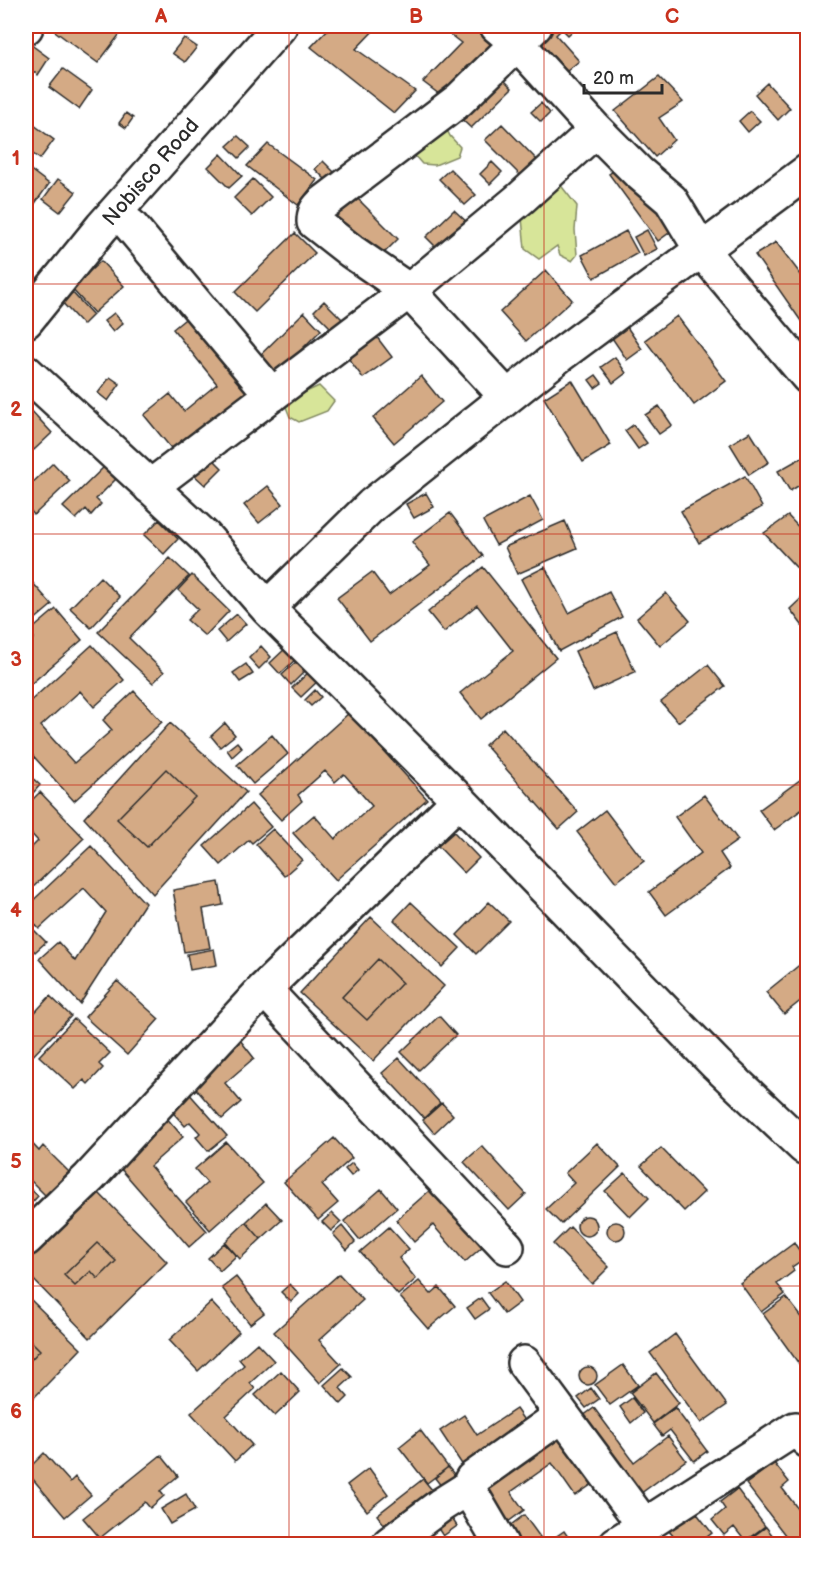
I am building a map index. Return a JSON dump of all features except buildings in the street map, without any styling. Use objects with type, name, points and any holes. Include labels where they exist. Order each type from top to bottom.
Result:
[{"type":"street","name":"Nobisco Road","points":[[26,321],[102,227],[280,26]]},
{"type":"street","points":[[507,398],[409,291],[314,222],[316,210],[396,146],[459,100],[516,31],[597,130],[638,172],[671,200],[702,251],[807,377]]},
{"type":"street","points":[[150,487],[409,291],[521,198],[597,130]]},
{"type":"street","points":[[267,608],[372,505],[560,355],[807,171]]},
{"type":"street","points":[[130,225],[272,395]]},
{"type":"street","points":[[26,372],[204,537],[267,608],[459,800],[716,1064],[804,1147],[807,1147]]},
{"type":"street","points":[[26,1239],[89,1178],[264,989],[459,800]]},
{"type":"street","points":[[264,989],[507,1246]]},
{"type":"street","points":[[524,1364],[644,1525]]},
{"type":"street","points":[[389,1545],[441,1505],[468,1488],[472,1479],[562,1414]]},
{"type":"street","points":[[616,1545],[644,1525],[803,1429]]},
{"type":"street","points":[[468,1488],[501,1545]]},
{"type":"green space","points":[[442,120],[450,136],[460,147],[457,156],[435,165],[422,164],[415,156],[411,144]]},
{"type":"green space","points":[[559,183],[577,206],[575,230],[577,255],[572,261],[560,255],[557,246],[539,259],[525,249],[522,218]]},
{"type":"green space","points":[[319,386],[334,401],[327,411],[299,422],[290,417],[284,402]]}]
